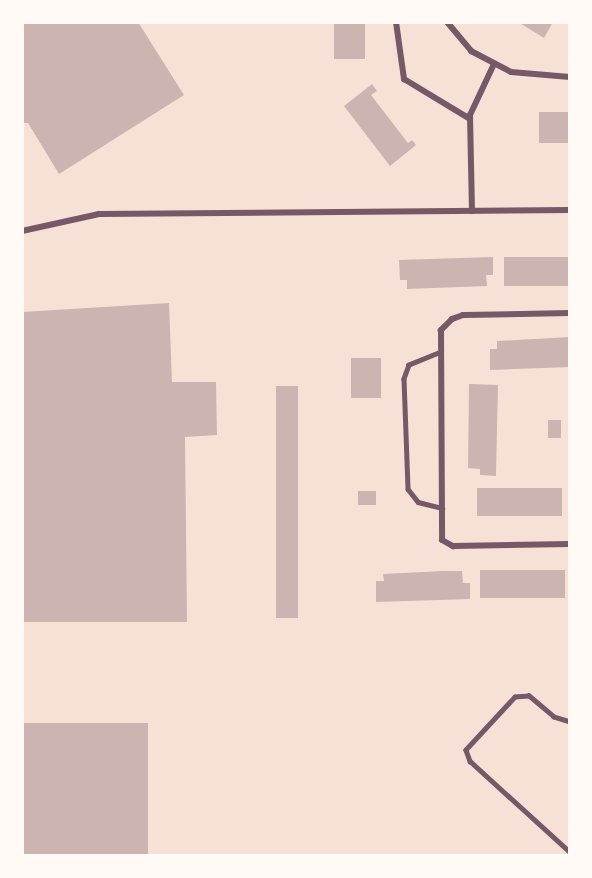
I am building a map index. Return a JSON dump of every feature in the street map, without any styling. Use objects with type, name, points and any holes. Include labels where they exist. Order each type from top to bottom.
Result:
[{"type":"street","points":[[396,22],[404,79],[470,119]]},
{"type":"street","points":[[447,22],[471,51],[494,64],[530,76],[570,78]]},
{"type":"street","points":[[472,211],[470,119],[494,64]]},
{"type":"street","points":[[22,231],[99,214],[570,210]]},
{"type":"street","points":[[570,313],[463,315],[452,319],[441,330],[442,540],[453,546],[570,544]]},
{"type":"lane","points":[[441,352],[409,365],[404,379],[408,489],[418,502],[442,508]]},
{"type":"lane","points":[[570,722],[554,717],[529,696],[515,697],[466,750],[470,761],[570,852]]},
{"type":"building","points":[[22,22],[138,22],[184,95],[59,174],[28,123],[22,123]]},
{"type":"building","points":[[334,22],[365,22],[365,59],[334,59]]},
{"type":"building","points":[[518,22],[553,22],[544,38]]},
{"type":"building","points":[[372,84],[377,91],[371,95],[408,143],[412,140],[416,145],[390,166],[344,106]]},
{"type":"building","points":[[539,112],[570,112],[570,143],[539,143]]},
{"type":"building","points":[[493,257],[493,275],[486,275],[487,286],[407,289],[407,280],[400,280],[399,260]]},
{"type":"building","points":[[504,257],[570,257],[570,286],[504,286]]},
{"type":"building","points":[[169,303],[172,382],[216,382],[217,435],[185,437],[187,622],[22,622],[22,312]]},
{"type":"building","points":[[570,337],[570,367],[490,370],[490,349],[497,349],[497,341]]},
{"type":"building","points":[[351,358],[381,358],[381,398],[351,398]]},
{"type":"building","points":[[469,384],[498,385],[496,476],[480,475],[480,469],[468,468]]},
{"type":"building","points":[[276,386],[298,386],[298,618],[276,618]]},
{"type":"building","points":[[548,420],[561,420],[561,438],[548,438]]},
{"type":"building","points":[[477,488],[562,488],[562,516],[477,516]]},
{"type":"building","points":[[358,491],[376,491],[376,505],[358,505]]},
{"type":"building","points":[[480,570],[565,570],[565,598],[480,598]]},
{"type":"building","points":[[462,571],[463,583],[470,583],[470,599],[376,602],[376,581],[384,581],[383,574]]},
{"type":"building","points":[[23,723],[148,723],[148,856],[23,856]]}]
